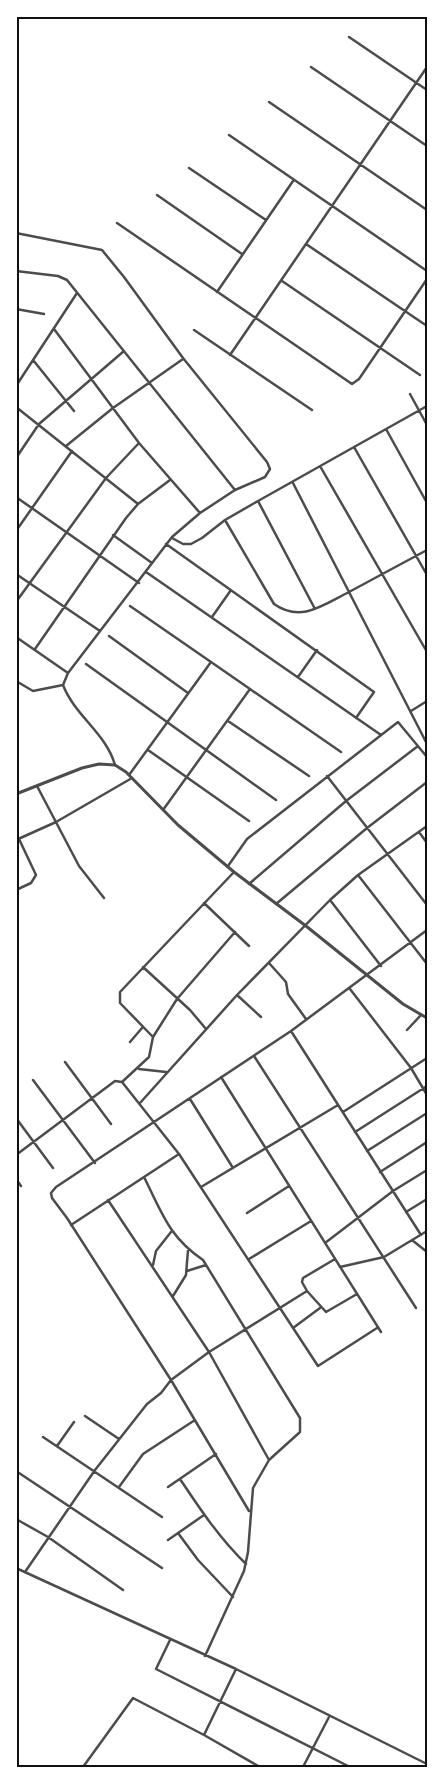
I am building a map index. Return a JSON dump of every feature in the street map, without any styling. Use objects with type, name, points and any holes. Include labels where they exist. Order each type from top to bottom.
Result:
[{"type":"street","points":[[349,37],[427,90]]},
{"type":"street","points":[[311,67],[427,146]]},
{"type":"street","points":[[230,355],[427,67]]},
{"type":"street","points":[[269,102],[427,210]]},
{"type":"street","points":[[229,135],[427,271]]},
{"type":"street","points":[[189,168],[266,220]]},
{"type":"street","points":[[216,292],[293,180]]},
{"type":"street","points":[[157,195],[242,254]]},
{"type":"street","points":[[118,223],[352,384],[359,379],[427,279]]},
{"type":"street","points":[[16,233],[102,250],[183,358],[267,462],[270,469],[265,477],[235,490],[200,513],[172,537],[139,583],[68,673],[63,685],[68,698],[111,751],[115,765]]},
{"type":"street","points":[[306,244],[427,326]]},
{"type":"street","points":[[16,271],[58,276],[67,280],[235,490]]},
{"type":"street","points":[[282,281],[420,375]]},
{"type":"street","points":[[16,386],[77,292]]},
{"type":"street","points":[[16,310],[44,314]]},
{"type":"street","points":[[54,328],[140,443],[200,513]]},
{"type":"street","points":[[194,330],[312,410]]},
{"type":"street","points":[[16,458],[39,424],[124,352]]},
{"type":"street","points":[[66,446],[113,408],[183,358]]},
{"type":"street","points":[[33,360],[74,412]]},
{"type":"street","points":[[410,394],[427,425]]},
{"type":"street","points":[[16,406],[138,504]]},
{"type":"street","points":[[172,537],[183,544],[191,544],[225,520],[427,406]]},
{"type":"street","points":[[386,429],[427,503]]},
{"type":"street","points":[[16,602],[106,478],[140,443]]},
{"type":"street","points":[[354,447],[427,575]]},
{"type":"street","points":[[16,531],[72,451]]},
{"type":"street","points":[[320,466],[427,652]]},
{"type":"street","points":[[35,649],[113,535],[138,504],[170,480]]},
{"type":"street","points":[[293,483],[427,744]]},
{"type":"street","points":[[16,497],[139,583]]},
{"type":"street","points":[[258,501],[315,609]]},
{"type":"street","points":[[225,520],[274,604],[285,612],[296,614],[315,609],[427,550]]},
{"type":"street","points":[[113,535],[152,563]]},
{"type":"street","points":[[166,544],[374,692],[356,718]]},
{"type":"street","points":[[146,572],[381,735]]},
{"type":"street","points":[[16,574],[100,631]]},
{"type":"street","points":[[212,617],[231,590]]},
{"type":"street","points":[[130,606],[341,752]]},
{"type":"street","points":[[109,636],[188,693]]},
{"type":"street","points":[[16,637],[68,673]]},
{"type":"street","points":[[298,677],[317,650]]},
{"type":"street","points":[[16,890],[31,883],[36,875],[17,839],[56,822],[130,777],[147,750],[211,662]]},
{"type":"street","points":[[86,664],[276,800]]},
{"type":"street","points":[[16,681],[33,691],[63,685]]},
{"type":"street","points":[[162,811],[188,779],[250,689]]},
{"type":"street","points":[[411,711],[427,701]]},
{"type":"street","points":[[228,722],[309,776]]},
{"type":"street","points":[[228,866],[247,838],[398,722],[427,757]]},
{"type":"street","points":[[249,884],[346,801],[418,746]]},
{"type":"street","points":[[147,750],[249,821]]},
{"type":"street","points":[[16,794],[82,768],[99,764],[115,765],[130,777],[162,811],[234,872],[306,926],[367,976],[427,1018]]},
{"type":"street","points":[[328,776],[427,906]]},
{"type":"street","points":[[276,905],[367,828],[427,782]]},
{"type":"street","points":[[37,786],[85,876],[104,898]]},
{"type":"street","points":[[140,1103],[237,995],[330,900],[358,875],[427,826]]},
{"type":"street","points":[[419,832],[427,843]]},
{"type":"street","points":[[153,1037],[142,1028],[119,1000],[123,988],[234,872]]},
{"type":"street","points":[[358,875],[427,964]]},
{"type":"street","points":[[330,900],[381,966]]},
{"type":"street","points":[[204,903],[249,946]]},
{"type":"street","points":[[249,1511],[171,1380],[52,1198],[51,1193],[56,1187],[291,1031],[427,930]]},
{"type":"street","points":[[122,1082],[139,1069],[149,1058],[153,1037],[177,998],[234,932]]},
{"type":"street","points":[[269,963],[286,982],[288,994],[307,1019]]},
{"type":"street","points":[[143,967],[177,998],[206,1029]]},
{"type":"street","points":[[350,988],[411,1068],[427,1095]]},
{"type":"street","points":[[237,995],[261,1017]]},
{"type":"street","points":[[407,1030],[421,1015]]},
{"type":"street","points":[[130,1042],[142,1028]]},
{"type":"street","points":[[291,1031],[421,1235]]},
{"type":"street","points":[[254,1056],[416,1308]]},
{"type":"street","points":[[343,1112],[427,1058]]},
{"type":"street","points":[[65,1062],[112,1124]]},
{"type":"street","points":[[139,1069],[166,1072]]},
{"type":"street","points":[[221,1077],[381,1332]]},
{"type":"street","points":[[33,1080],[94,1163]]},
{"type":"street","points":[[16,1155],[64,1121],[115,1081],[122,1082],[179,1154],[318,1366],[378,1328]]},
{"type":"street","points":[[355,1132],[427,1086]]},
{"type":"street","points":[[190,1099],[232,1168]]},
{"type":"street","points":[[201,1187],[338,1105]]},
{"type":"street","points":[[367,1151],[427,1113]]},
{"type":"street","points":[[16,1118],[53,1168]]},
{"type":"street","points":[[380,1172],[427,1142]]},
{"type":"street","points":[[71,1225],[179,1154]]},
{"type":"street","points":[[325,1243],[393,1191],[427,1170]]},
{"type":"street","points":[[144,1177],[171,1232],[188,1250],[203,1260],[300,1418],[300,1432],[269,1460],[253,1488],[249,1511],[250,1533],[246,1564],[233,1597],[205,1656]]},
{"type":"street","points":[[16,1179],[21,1186]]},
{"type":"street","points":[[247,1213],[289,1186]]},
{"type":"street","points":[[406,1212],[427,1199]]},
{"type":"street","points":[[108,1200],[209,1352],[269,1460]]},
{"type":"street","points":[[249,1259],[311,1221]]},
{"type":"street","points":[[340,1267],[384,1257],[427,1231]]},
{"type":"street","points":[[153,1266],[156,1251],[171,1232]]},
{"type":"street","points":[[412,1240],[427,1252]]},
{"type":"street","points":[[173,1296],[181,1285],[187,1271],[188,1250]]},
{"type":"street","points":[[334,1259],[303,1278],[302,1282],[307,1291],[320,1308],[326,1312],[331,1311],[357,1294]]},
{"type":"street","points":[[187,1271],[206,1265]]},
{"type":"street","points":[[25,1572],[95,1470],[140,1411],[161,1393],[171,1380],[244,1329],[307,1291]]},
{"type":"street","points":[[293,1328],[320,1308]]},
{"type":"street","points":[[85,1416],[119,1440]]},
{"type":"street","points":[[119,1487],[143,1454],[195,1420]]},
{"type":"street","points":[[57,1446],[74,1422]]},
{"type":"street","points":[[44,1437],[162,1517]]},
{"type":"street","points":[[168,1487],[216,1454]]},
{"type":"street","points":[[16,1470],[162,1568]]},
{"type":"street","points":[[180,1479],[204,1515],[232,1550],[246,1564]]},
{"type":"street","points":[[168,1540],[204,1515]]},
{"type":"street","points":[[16,1519],[48,1537],[122,1590]]},
{"type":"street","points":[[178,1533],[198,1560],[233,1597]]},
{"type":"street","points":[[16,1568],[236,1669],[329,1717],[427,1764]]},
{"type":"street","points":[[170,1640],[156,1669],[350,1767]]},
{"type":"street","points":[[204,1735],[236,1669]]},
{"type":"street","points":[[82,1767],[133,1698],[260,1767]]},
{"type":"street","points":[[304,1767],[329,1717]]}]
